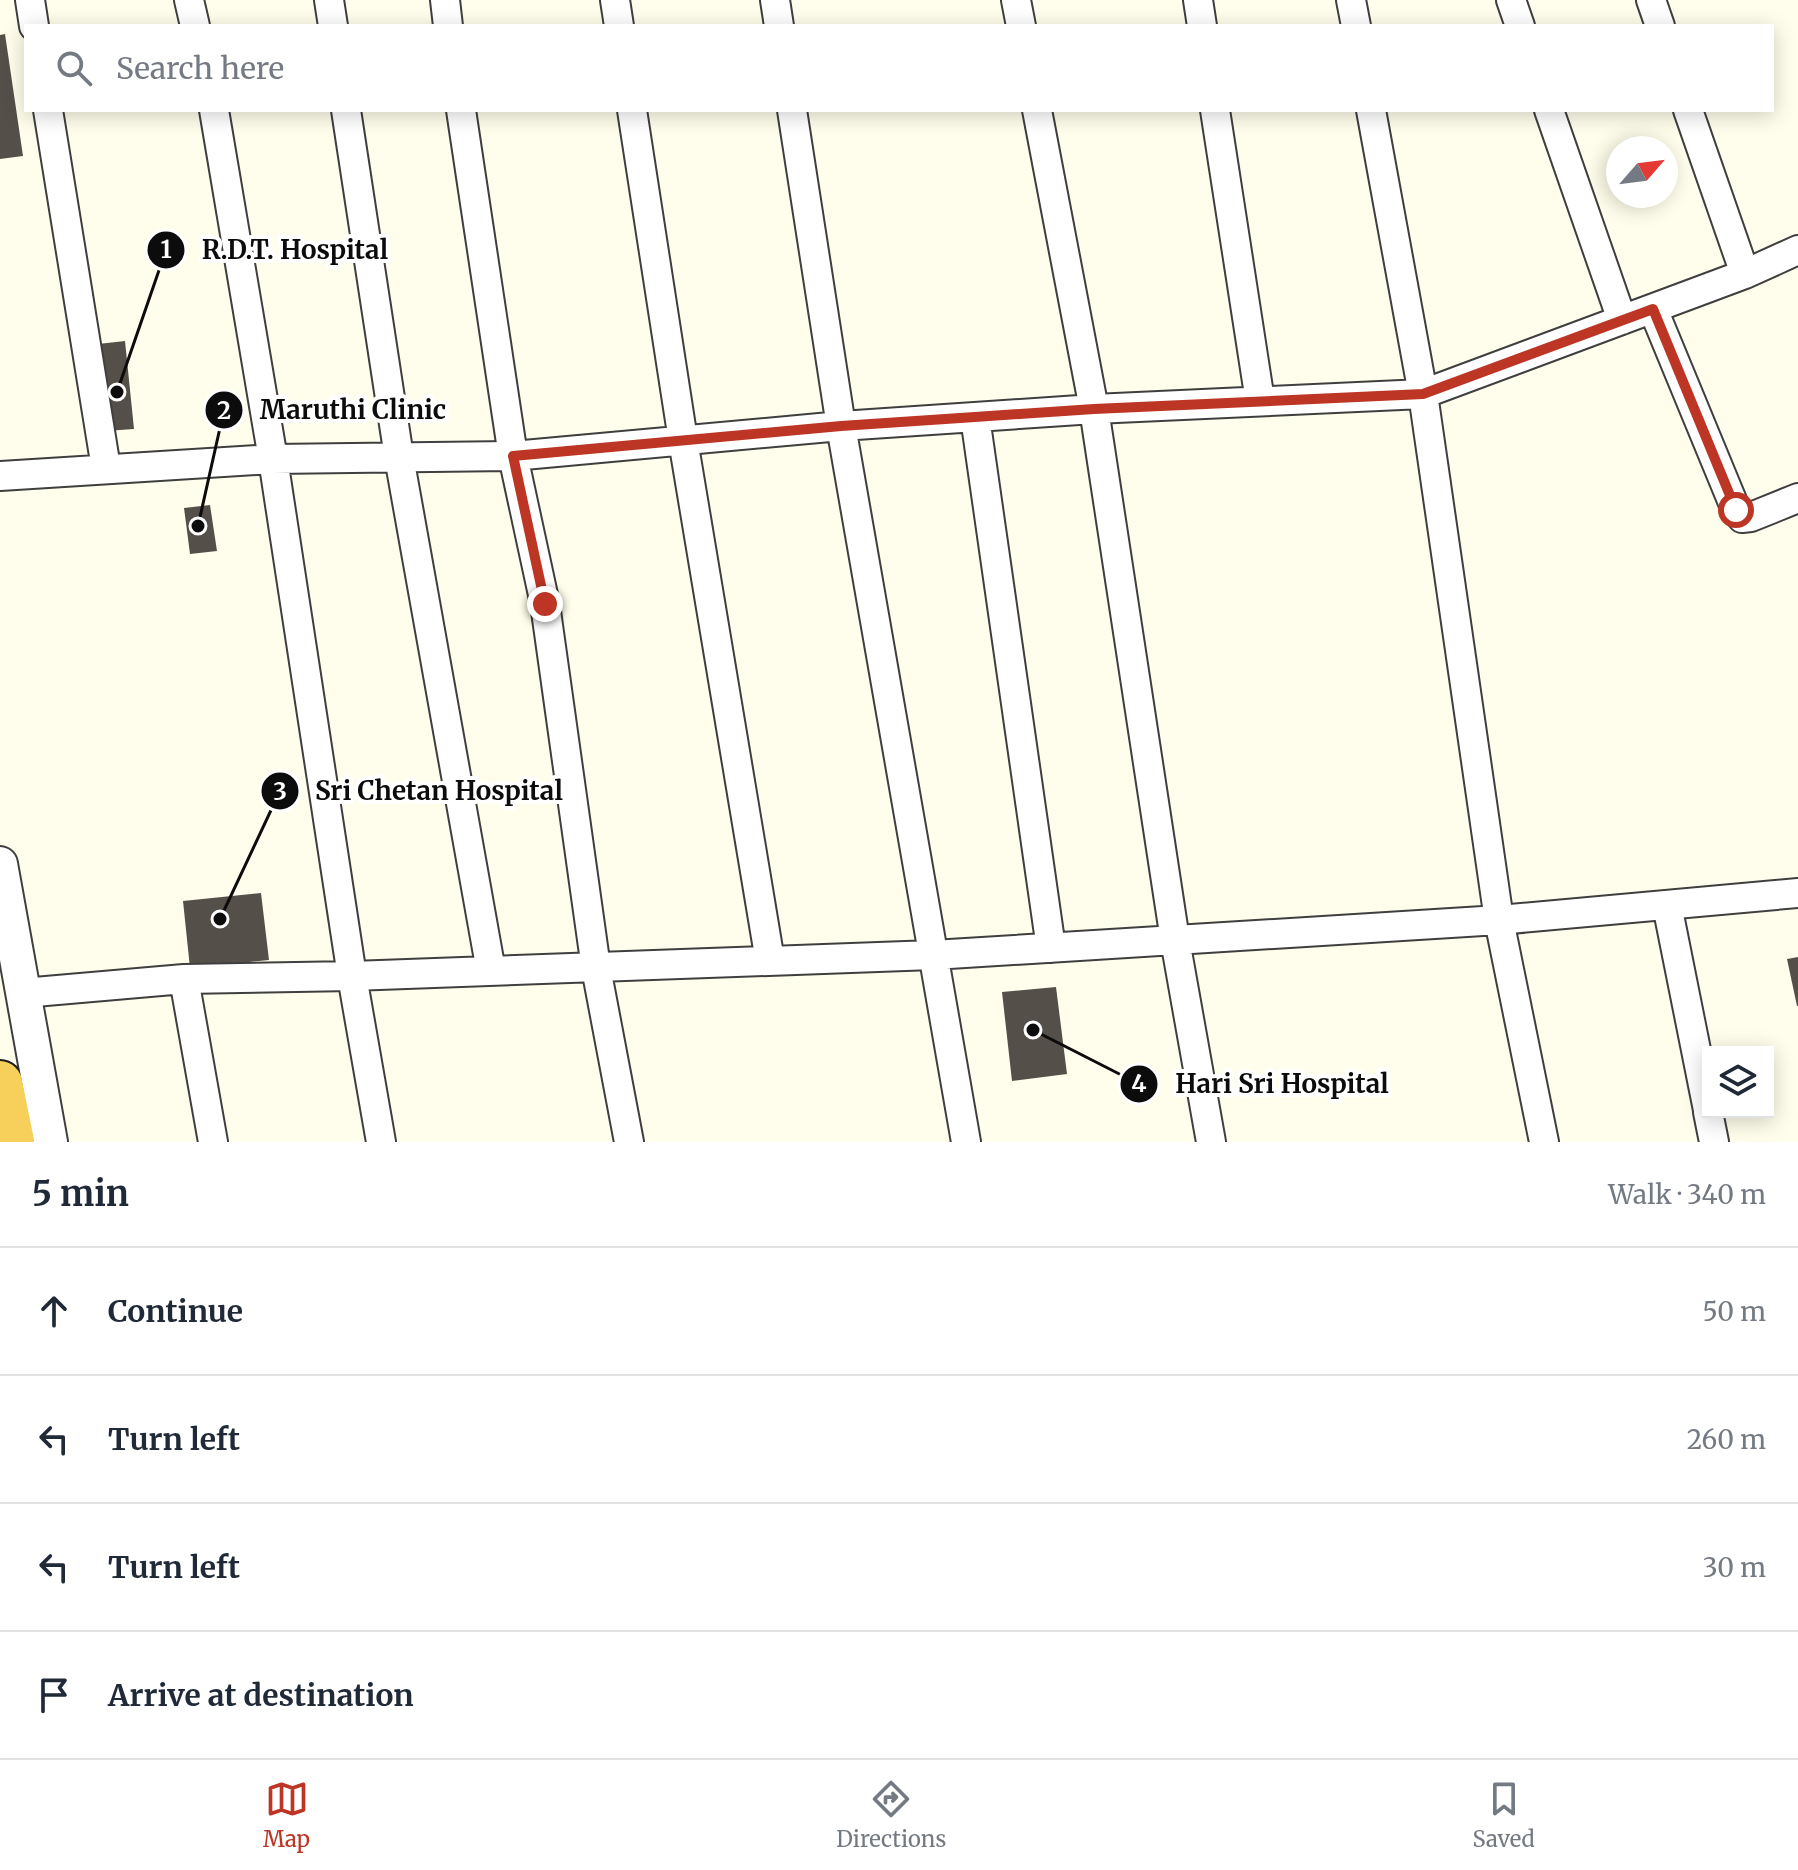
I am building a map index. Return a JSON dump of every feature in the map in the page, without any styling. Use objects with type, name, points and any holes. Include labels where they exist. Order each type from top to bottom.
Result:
[{"type":"highway","points":[[0,1083],[12,1142]]},
{"type":"street","points":[[30,0],[34,24]]},
{"type":"street","points":[[189,0],[195,24]]},
{"type":"street","points":[[329,0],[333,24]]},
{"type":"street","points":[[445,0],[448,24]]},
{"type":"street","points":[[615,0],[619,24]]},
{"type":"street","points":[[775,0],[779,24]]},
{"type":"street","points":[[1016,0],[1021,24]]},
{"type":"street","points":[[1198,0],[1202,24]]},
{"type":"street","points":[[1351,0],[1356,24]]},
{"type":"street","points":[[1511,0],[1519,24]]},
{"type":"street","points":[[1651,0],[1659,24]]},
{"type":"street","points":[[48,112],[106,468]]},
{"type":"street","points":[[214,112],[273,459],[352,976],[381,1142]]},
{"type":"street","points":[[346,112],[399,457],[491,971]]},
{"type":"street","points":[[461,112],[513,456],[545,604],[596,968],[629,1142]]},
{"type":"street","points":[[632,112],[683,440],[770,961]]},
{"type":"street","points":[[792,112],[841,426],[966,1142]]},
{"type":"street","points":[[1037,112],[1094,409],[1175,940],[1211,1142]]},
{"type":"street","points":[[1215,112],[1260,401]]},
{"type":"street","points":[[1371,112],[1423,394],[1499,920],[1544,1142]]},
{"type":"street","points":[[1550,112],[1622,320]]},
{"type":"street","points":[[1689,112],[1745,274]]},
{"type":"street","points":[[0,476],[273,459],[513,456],[841,426],[1094,409],[1423,394],[1745,274],[1798,250]]},
{"type":"street","points":[[1653,309],[1742,518],[1798,498]]},
{"type":"street","points":[[975,417],[1051,948]]},
{"type":"street","points":[[0,864],[50,1142]]},
{"type":"street","points":[[23,993],[184,979],[933,955],[1499,920],[1798,893]]},
{"type":"street","points":[[1667,905],[1702,1081]]},
{"type":"street","points":[[184,979],[213,1142]]},
{"type":"street","points":[[1709,1118],[1714,1142]]},
{"type":"building","points":[[5,34],[23,156],[0,159],[0,35]]},
{"type":"building","points":[[125,341],[134,429],[106,431],[98,344]]},
{"type":"building","points":[[210,505],[217,551],[190,554],[184,508]]},
{"type":"building","points":[[261,893],[269,960],[190,968],[183,901]]},
{"type":"building","points":[[1798,957],[1798,1006],[1797,1006],[1787,959]]},
{"type":"building","points":[[1056,987],[1067,1074],[1012,1081],[1002,992]]},
{"type":"place","name":"R.D.T. Hospital","points":[[117,392]]},
{"type":"place","name":"Maruthi Clinic","points":[[198,526]]},
{"type":"place","name":"Sri Chetan Hospital","points":[[220,919]]},
{"type":"place","name":"Hari Sri Hospital","points":[[1033,1030]]},
{"type":"route","points":[[545,604],[513,456],[841,426],[1094,409],[1423,394],[1653,309],[1736,510]]}]
